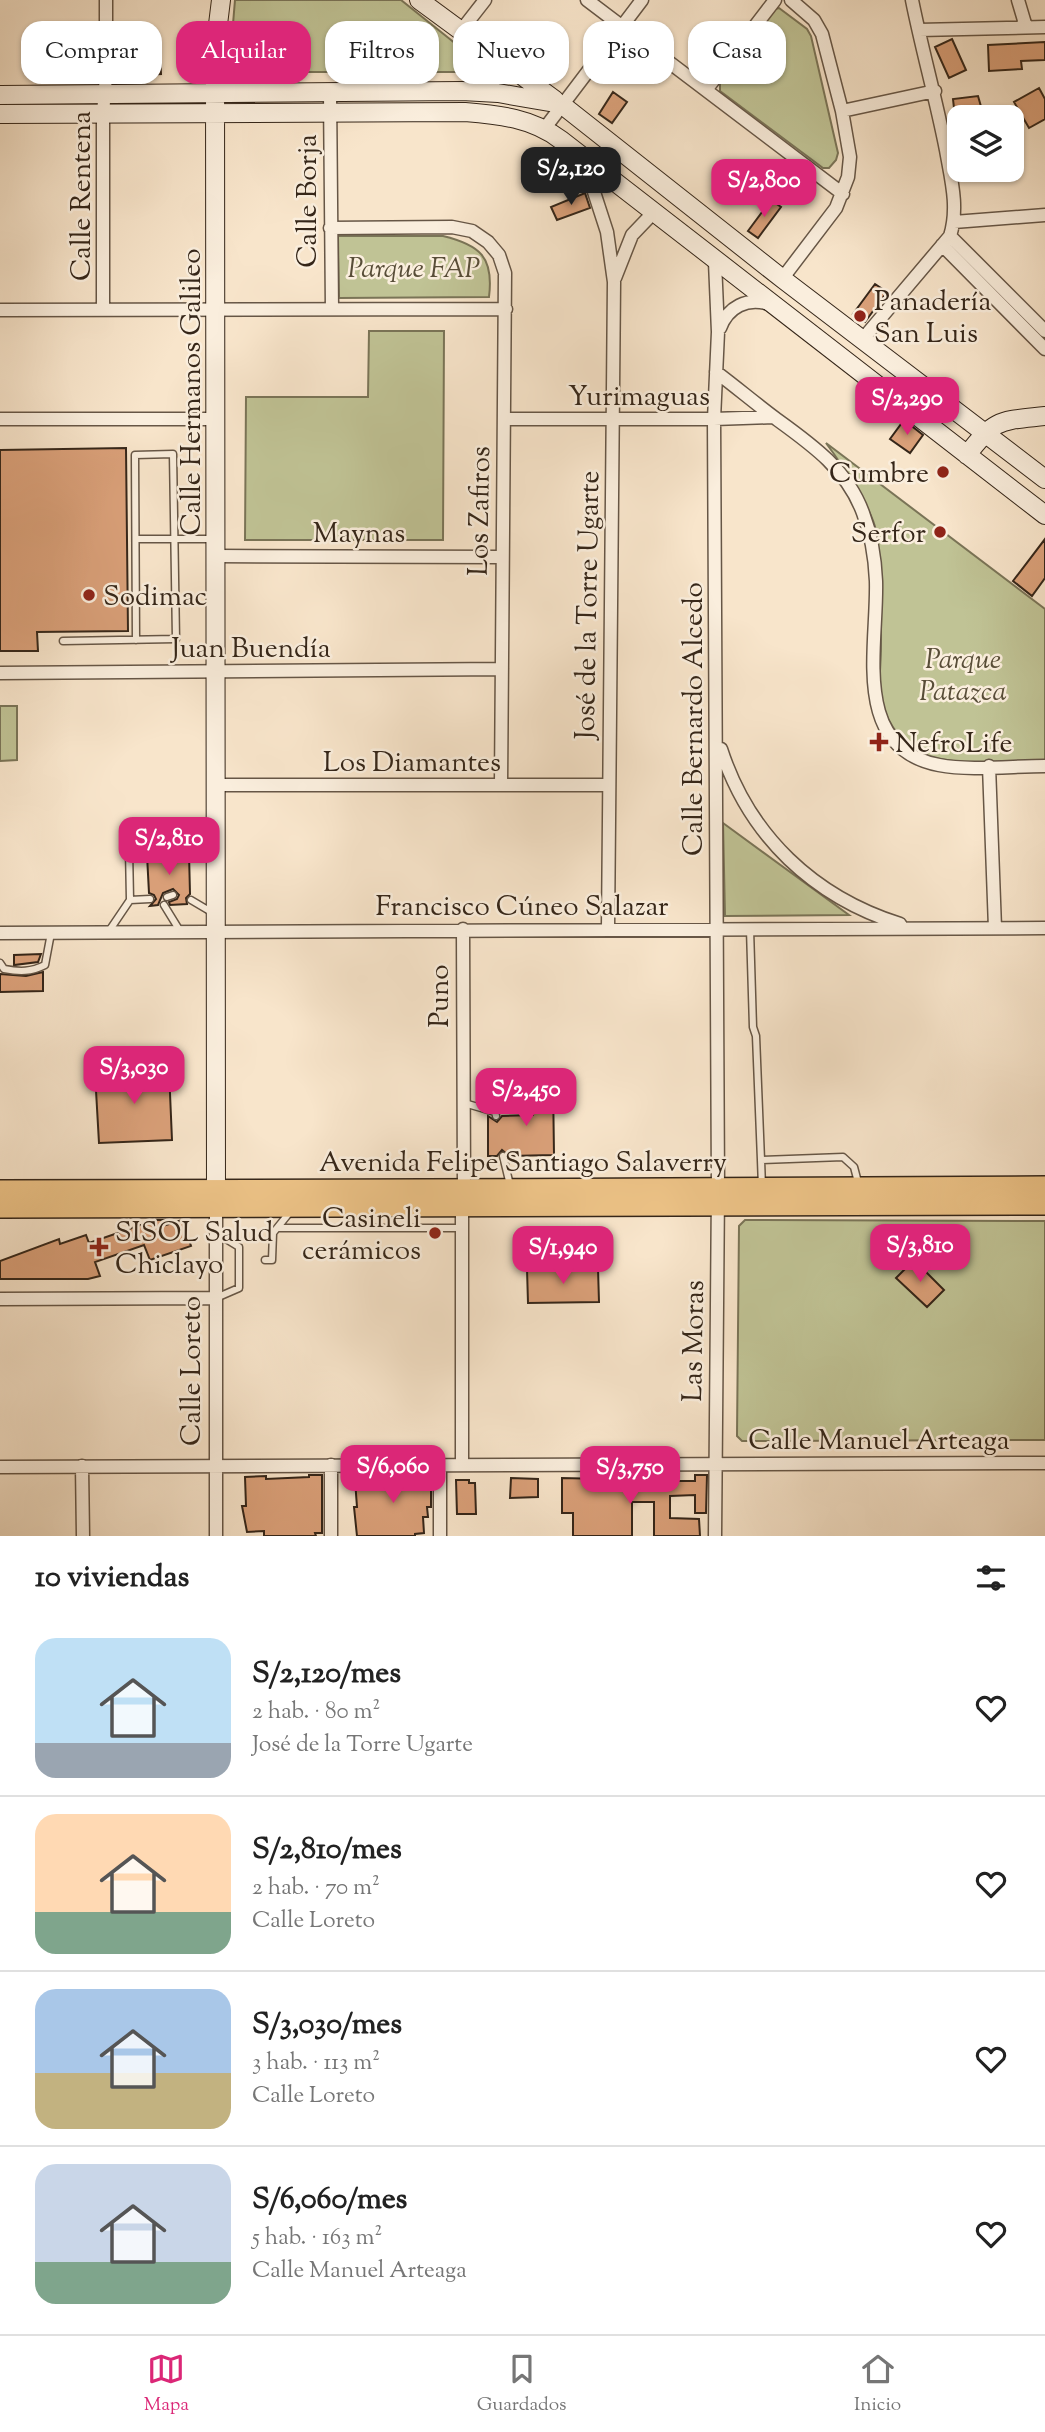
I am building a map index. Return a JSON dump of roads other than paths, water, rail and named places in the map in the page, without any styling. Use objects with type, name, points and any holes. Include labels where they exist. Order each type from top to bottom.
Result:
[{"type":"main road","name":"Calle Hermanos Galileo","points":[[216,785],[215,50],[221,0]]},
{"type":"main road","points":[[419,0],[453,27]]},
{"type":"main road","points":[[533,84],[862,341],[1045,479]]},
{"type":"main road","points":[[0,95],[498,93],[561,104]]},
{"type":"main road","points":[[0,114],[466,112],[498,114],[545,128],[1045,515]]},
{"type":"main road","points":[[967,455],[984,432],[1002,422],[1045,416]]},
{"type":"main road","name":"Calle Loreto","points":[[216,785],[216,1198]]},
{"type":"main road","name":"Avenida Felipe Santiago Salaverry","points":[[0,1209],[216,1198],[355,1217],[429,1208],[510,1187],[718,1198],[762,1189],[1045,1186]]},
{"type":"main road","name":"Avenida Felipe Santiago Salaverry","points":[[0,1190],[216,1198],[718,1198],[1045,1206]]},
{"type":"street","name":"Calle Rentena","points":[[103,309],[106,0]]},
{"type":"street","points":[[469,21],[485,0]]},
{"type":"street","points":[[587,0],[613,21]]},
{"type":"street","points":[[626,21],[642,0]]},
{"type":"street","points":[[706,90],[775,0]]},
{"type":"street","points":[[782,279],[836,208],[848,177],[850,157],[842,111],[822,34],[814,20],[791,0]]},
{"type":"street","points":[[862,341],[946,241],[954,222],[954,197],[935,91],[912,0]]},
{"type":"street","points":[[1018,0],[1026,27]]},
{"type":"street","points":[[919,30],[1045,27]]},
{"type":"street","points":[[674,66],[843,194]]},
{"type":"street","points":[[545,128],[583,76]]},
{"type":"street","points":[[842,111],[935,91]]},
{"type":"street","name":"Calle Borja","points":[[330,93],[331,309]]},
{"type":"street","name":"José de la Torre Ugarte","points":[[583,158],[604,220],[614,282],[608,929]]},
{"type":"street","name":"José de la Torre Ugarte","points":[[614,282],[632,235],[654,212]]},
{"type":"street","points":[[954,222],[1045,215]]},
{"type":"street","name":"Los Zafiros","points":[[330,228],[452,227],[472,231],[488,242],[499,255],[505,273],[501,785]]},
{"type":"street","points":[[946,241],[1045,331]]},
{"type":"street","points":[[946,241],[1045,349]]},
{"type":"street","name":"Calle Bernardo Alcedo","points":[[715,262],[718,332],[714,419],[718,1198]]},
{"type":"street","points":[[718,332],[729,312],[739,305],[750,302],[772,305]]},
{"type":"street","points":[[0,310],[506,309]]},
{"type":"street","points":[[716,372],[812,444],[836,468],[850,487],[863,513],[872,541],[876,579],[874,696],[880,719],[891,738],[901,749],[920,760],[942,765],[1045,766]]},
{"type":"street","name":"Yurimaguas","points":[[504,419],[773,417]]},
{"type":"street","points":[[0,419],[216,419]]},
{"type":"street","name":"Maynas","points":[[216,547],[502,557]]},
{"type":"street","name":"Juan Buendía","points":[[0,673],[502,669]]},
{"type":"street","points":[[717,738],[728,772],[744,804],[764,834],[788,860],[816,884],[846,902],[879,917],[914,928]]},
{"type":"street","points":[[989,766],[995,928]]},
{"type":"street","name":"Los Diamantes","points":[[216,785],[609,785]]},
{"type":"street","name":"Francisco Cúneo Salazar","points":[[0,933],[180,931],[216,923],[463,929],[1045,928]]},
{"type":"street","name":"Puno","points":[[462,1465],[463,929]]},
{"type":"street","name":"Calle Loreto","points":[[216,1198],[216,1536]]},
{"type":"street","name":"Las Moras","points":[[715,1536],[718,1198]]},
{"type":"street","points":[[0,1299],[216,1298]]},
{"type":"street","name":"Calle Manuel Arteaga","points":[[0,1467],[1045,1463]]},
{"type":"street","points":[[331,1465],[331,1536]]},
{"type":"street","points":[[440,1465],[440,1536]]},
{"type":"street","points":[[82,1466],[83,1536]]},
{"type":"lane","points":[[63,641],[136,640],[176,639],[173,454],[135,455],[136,640]]},
{"type":"lane","points":[[136,539],[174,539],[216,547]]},
{"type":"lane","points":[[109,932],[130,900],[129,849],[179,851],[216,820]]},
{"type":"lane","points":[[130,900],[150,899]]},
{"type":"lane","points":[[191,900],[216,923]]},
{"type":"lane","points":[[164,905],[180,931]]},
{"type":"lane","points":[[750,929],[762,1189]]},
{"type":"lane","points":[[0,963],[4,969],[16,972],[33,971],[45,965],[51,933]]},
{"type":"lane","points":[[463,1102],[495,1112],[496,1116]]},
{"type":"lane","points":[[503,1156],[510,1187]]},
{"type":"lane","points":[[761,1160],[844,1157],[854,1167],[859,1188]]},
{"type":"lane","points":[[265,1260],[272,1260],[273,1233],[294,1208]]},
{"type":"lane","points":[[429,1208],[429,1228]]},
{"type":"lane","points":[[279,1228],[355,1217],[429,1228],[462,1228]]},
{"type":"lane","points":[[216,1233],[239,1247],[243,1261],[239,1288],[216,1298]]},
{"type":"place","name":"Panadería San Luis","points":[[860,316]]},
{"type":"place","name":"Cumbre","points":[[943,472]]},
{"type":"place","name":"Serfor","points":[[940,532]]},
{"type":"place","name":"Sodimac","points":[[89,595]]},
{"type":"place","name":"NefroLife","points":[[879,742]]},
{"type":"place","name":"Casineli cerámicos","points":[[435,1233]]},
{"type":"place","name":"SISOL Salud Chiclayo","points":[[99,1247]]},
{"type":"park label","name":"Parque FAP","points":[[414,267]]},
{"type":"park label","name":"Parque Patazca","points":[[963,674]]}]
